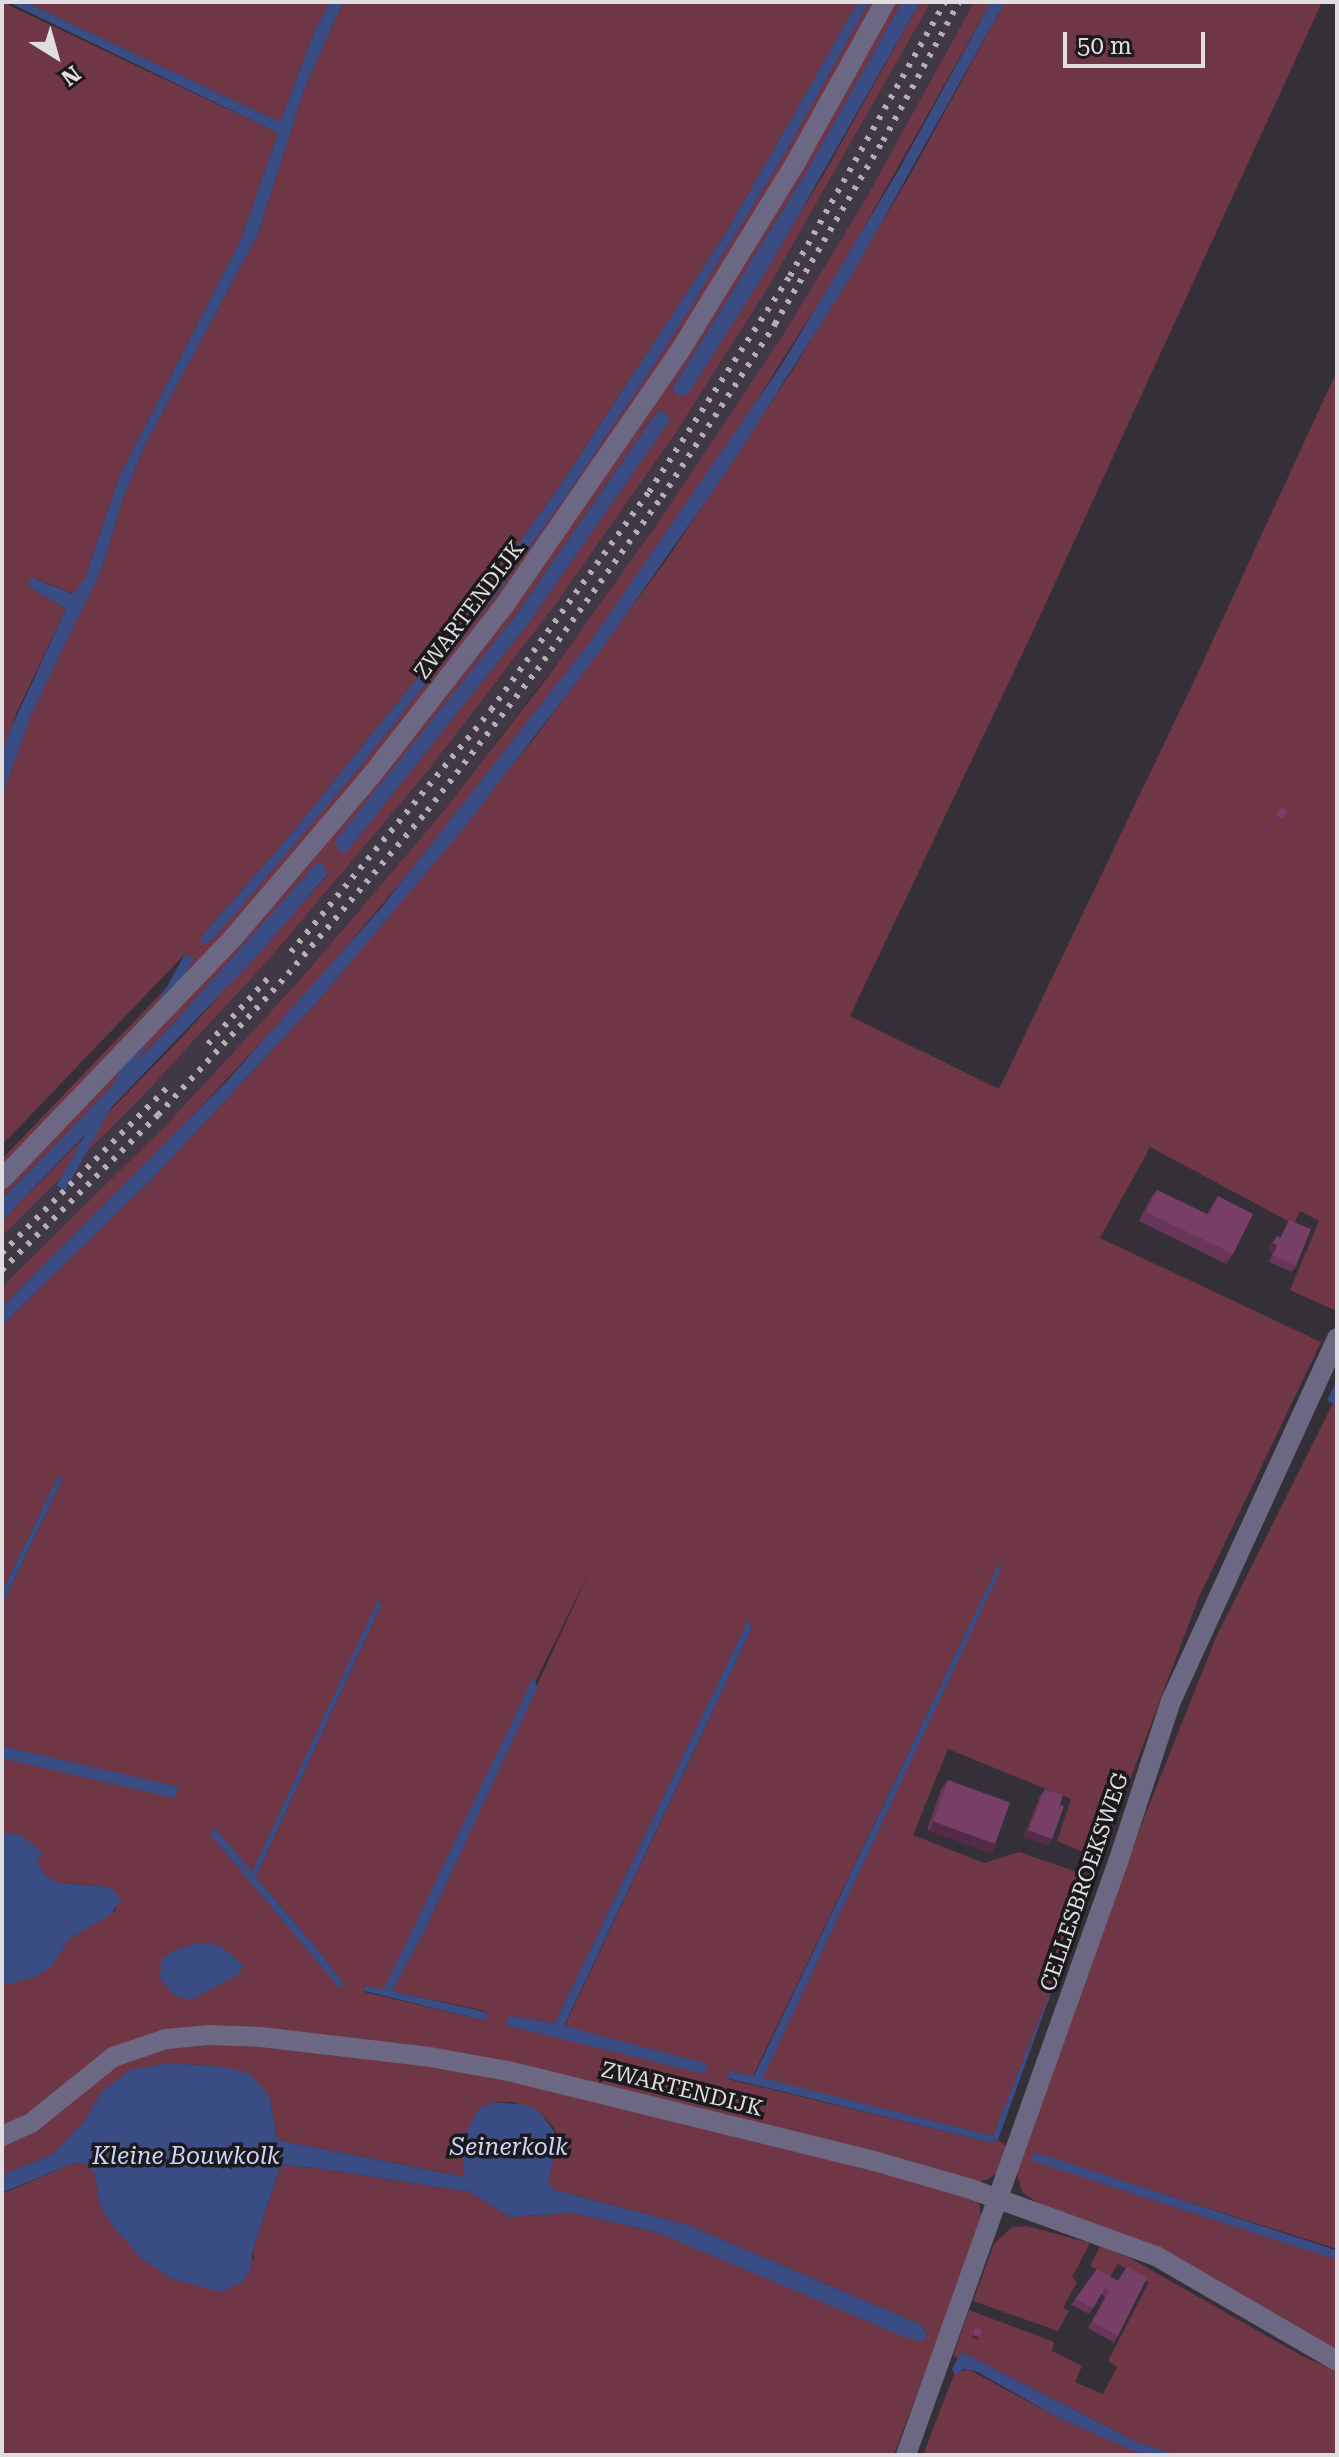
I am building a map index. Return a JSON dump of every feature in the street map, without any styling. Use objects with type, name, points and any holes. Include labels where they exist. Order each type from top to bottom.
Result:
[{"type":"street","name":"ZWARTENDIJK","points":[[2,1179],[233,938],[371,776],[504,606],[686,341],[796,162],[885,2]]},
{"type":"street","name":"CELLESBROEKSWEG","points":[[906,2455],[1119,1859],[1171,1701],[1337,1338]]},
{"type":"street","name":"ZWARTENDIJK","points":[[2,2136],[31,2123],[76,2083],[129,2049],[180,2037],[235,2035],[344,2046],[508,2071],[874,2161],[968,2188],[1098,2232],[1156,2256],[1337,2361]]},
{"type":"shaded area","points":[[2,2],[278,133],[241,239],[119,477],[85,578],[74,594],[34,578],[33,589],[66,609],[16,714],[2,756]]},
{"type":"shaded area","points":[[25,2],[330,2],[315,30],[280,122]]},
{"type":"shaded area","points":[[343,2],[858,2],[724,236],[557,490],[456,630],[292,833],[201,937],[208,943],[360,767],[493,598],[566,496],[666,347],[784,155],[869,2],[876,2],[789,158],[671,349],[498,601],[364,771],[227,932],[2,1167],[2,1159],[194,959],[185,954],[2,1145],[2,796],[30,715],[102,568],[123,498],[144,447],[258,234],[304,90]]},
{"type":"shaded area","points":[[894,2],[902,2],[808,169],[672,389],[703,370],[822,177],[920,2],[931,2],[771,283],[675,434],[555,605],[427,772],[270,958],[141,1098],[2,1236],[2,1221],[182,1037],[328,875],[322,863],[170,1027],[2,1199],[2,1191],[239,944],[511,611],[685,359],[752,253]],"holes":[[[664,411],[669,421],[528,624],[345,853],[336,841],[516,615],[656,413]]]},
{"type":"shaded area","points":[[931,2],[974,2],[865,200],[786,330],[706,454],[585,627],[437,819],[298,982],[167,1124],[2,1287],[2,1236],[141,1098],[270,958],[427,772],[555,605],[675,434],[771,283]]},
{"type":"shaded area","points":[[974,2],[991,2],[841,268],[720,458],[590,642],[453,821],[307,993],[143,1169],[2,1307],[2,1287],[167,1124],[298,982],[437,819],[547,678],[662,517],[786,330],[865,200]]},
{"type":"shaded area","points":[[1005,2],[1322,2],[1027,644],[850,1016],[999,1089],[1195,679],[1337,371],[1337,1305],[1334,1310],[1290,1290],[1319,1221],[1300,1211],[1294,1224],[1150,1147],[1100,1238],[1321,1342],[1199,1597],[1100,1859],[1057,1841],[1071,1799],[948,1749],[913,1835],[984,1863],[1019,1852],[1092,1877],[1067,1955],[993,2136],[762,2079],[998,1566],[753,2076],[731,2071],[728,2079],[988,2142],[998,2140],[1008,2147],[998,2172],[974,2183],[502,2064],[155,2035],[2,2128],[2,1983],[35,1977],[50,1968],[68,1939],[116,1910],[111,1887],[58,1883],[44,1874],[19,1835],[2,1834],[2,1758],[176,1787],[2,1746],[2,1605],[62,1480],[59,1475],[2,1592],[2,1325],[153,1178],[317,1002],[533,740],[667,559],[792,371],[909,177]],"holes":[[[591,1568],[423,1934],[391,1991],[486,2011],[487,2018],[482,2020],[364,1992],[365,1986],[384,1990]],[[379,1600],[382,1603],[256,1877],[322,1955],[340,1988],[211,1834],[216,1829],[252,1873]],[[749,1619],[751,1630],[559,2038],[508,2026],[510,2016],[555,2023]]]},
{"type":"shaded area","points":[[1333,1403],[1337,1405],[1337,2249],[1034,2153],[1036,2161],[1337,2258],[1337,2352],[1038,2203],[1022,2192],[1016,2169],[1144,1818],[1217,1635]]},
{"type":"shaded area","points":[[251,2043],[411,2061],[528,2083],[971,2196],[980,2206],[981,2222],[894,2455],[2,2455],[2,2194],[71,2164],[84,2163],[95,2174],[100,2206],[254,2260],[253,2250],[280,2167],[323,2169],[470,2192],[510,2217],[573,2213],[656,2232],[800,2290],[927,2335],[922,2325],[688,2225],[555,2190],[548,2183],[558,2137],[554,2128],[540,2112],[513,2102],[494,2102],[466,2177],[277,2140],[270,2097],[224,2067],[172,2063],[100,2093],[84,2122],[53,2154],[2,2175],[2,2144],[116,2063],[181,2044]]},
{"type":"shaded area","points":[[1027,2226],[1090,2243],[1072,2277],[1077,2282],[1063,2308],[1069,2311],[1058,2331],[973,2301],[994,2244],[1012,2227]]},
{"type":"shaded area","points":[[1100,2246],[1130,2258],[1302,2356],[1337,2371],[1337,2455],[1177,2455],[1139,2443],[966,2354],[957,2358],[953,2356],[969,2310],[1054,2342],[1052,2351],[1082,2366],[1075,2382],[1103,2394],[1117,2367],[1108,2361],[1149,2282],[1118,2264],[1110,2277],[1090,2266]]},
{"type":"shaded area","points":[[968,2369],[1057,2417],[1146,2455],[923,2455],[954,2374]]},
{"type":"water","points":[[8,2],[25,2],[280,122],[315,30],[330,2],[343,2],[304,90],[258,234],[144,447],[123,498],[102,568],[31,715],[2,796],[2,756],[7,737],[66,609],[33,589],[28,585],[29,581],[33,578],[73,594],[85,578],[119,477],[241,239],[278,133]]},
{"type":"water","points":[[858,2],[869,2],[784,155],[666,347],[566,496],[493,598],[360,767],[222,929],[208,943],[201,943],[201,937],[292,833],[456,630],[557,490],[724,236]]},
{"type":"water","points":[[902,2],[920,2],[770,265],[688,394],[679,397],[672,389],[808,169]]},
{"type":"water","points":[[991,2],[1005,2],[852,275],[731,465],[601,650],[463,829],[317,1002],[153,1178],[2,1325],[2,1307],[226,1082],[381,908],[590,642],[782,364],[898,171]]},
{"type":"water","points":[[664,411],[670,420],[528,624],[345,854],[338,849],[335,841],[516,615],[656,413]]},
{"type":"water","points":[[322,863],[328,874],[255,958],[2,1221],[2,1199],[170,1027],[316,864]]},
{"type":"water","points":[[185,954],[194,959],[65,1191],[57,1186]]},
{"type":"water","points":[[59,1474],[62,1480],[2,1605],[2,1592]]},
{"type":"water","points":[[998,1565],[1002,1567],[763,2078],[993,2136],[1065,1954],[998,2140],[988,2142],[727,2078],[730,2071],[754,2076]]},
{"type":"water","points":[[378,1600],[382,1603],[256,1877],[343,1983],[340,1989],[210,1834],[216,1829],[252,1872]]},
{"type":"water","points":[[749,1618],[751,1630],[564,2026],[708,2064],[704,2074],[508,2026],[506,2022],[510,2016],[555,2023]]},
{"type":"water","points":[[534,1676],[537,1688],[423,1934],[392,1991],[486,2012],[487,2019],[364,1991],[365,1986],[384,1989]]},
{"type":"water","points":[[2,1746],[177,1786],[175,1798],[2,1758]]},
{"type":"water","points":[[2,1834],[19,1834],[33,1844],[42,1853],[37,1861],[44,1874],[58,1883],[111,1887],[121,1900],[110,1915],[69,1939],[50,1968],[35,1977],[8,1984],[2,1983]]},
{"type":"water","points":[[200,1942],[218,1945],[243,1966],[238,1975],[191,2000],[174,1995],[160,1979],[161,1960],[175,1950]]},
{"type":"water","name":"Kleine Bouwkolk","points":[[172,2063],[224,2067],[250,2074],[270,2097],[277,2140],[465,2177],[462,2151],[465,2134],[479,2108],[494,2102],[527,2105],[540,2112],[558,2137],[548,2183],[555,2190],[688,2225],[922,2325],[927,2336],[922,2341],[907,2338],[656,2232],[573,2213],[510,2217],[470,2192],[323,2169],[280,2167],[253,2250],[250,2272],[242,2282],[221,2292],[172,2279],[141,2258],[115,2229],[100,2206],[95,2174],[84,2163],[71,2164],[2,2193],[2,2175],[53,2154],[84,2122],[100,2093],[131,2069]]},
{"type":"water","points":[[1034,2152],[1336,2250],[1334,2259],[1031,2161]]},
{"type":"water","points":[[960,2354],[966,2354],[1139,2443],[1177,2455],[1146,2455],[1134,2451],[1057,2417],[976,2371],[964,2369],[955,2375],[952,2369]]},
{"type":"building","points":[[1281,807],[1287,810],[1283,819],[1276,815]]},
{"type":"building","points":[[1157,1190],[1209,1215],[1218,1196],[1253,1214],[1233,1254],[1146,1212]]},
{"type":"building","points":[[1289,1220],[1311,1229],[1296,1266],[1273,1255],[1278,1245],[1273,1243],[1277,1236],[1281,1238]]},
{"type":"building","points":[[948,1780],[1010,1803],[995,1844],[933,1821]]},
{"type":"building","points":[[1045,1789],[1063,1795],[1060,1805],[1064,1806],[1052,1839],[1029,1830]]},
{"type":"building","points":[[1127,2266],[1147,2278],[1118,2336],[1092,2322],[1110,2290],[1105,2288],[1093,2308],[1075,2299],[1097,2269],[1118,2281]]},
{"type":"building","points":[[975,2328],[982,2330],[980,2337],[973,2335]]},
{"type":"waterway","points":[[1337,1387],[1331,1399],[1337,1402]]},
{"type":"railway","points":[[291,952],[491,710],[649,492],[790,276],[945,2]]},
{"type":"railway","points":[[2,1270],[158,1115],[288,974],[427,811],[537,670],[662,497],[775,324],[883,141],[959,2]]},
{"type":"railway","points":[[208,1044],[270,976]]},
{"type":"railway","points":[[2,1253],[167,1088]]},
{"type":"water label","name":"Seinerkolk","points":[[509,2148]]}]
